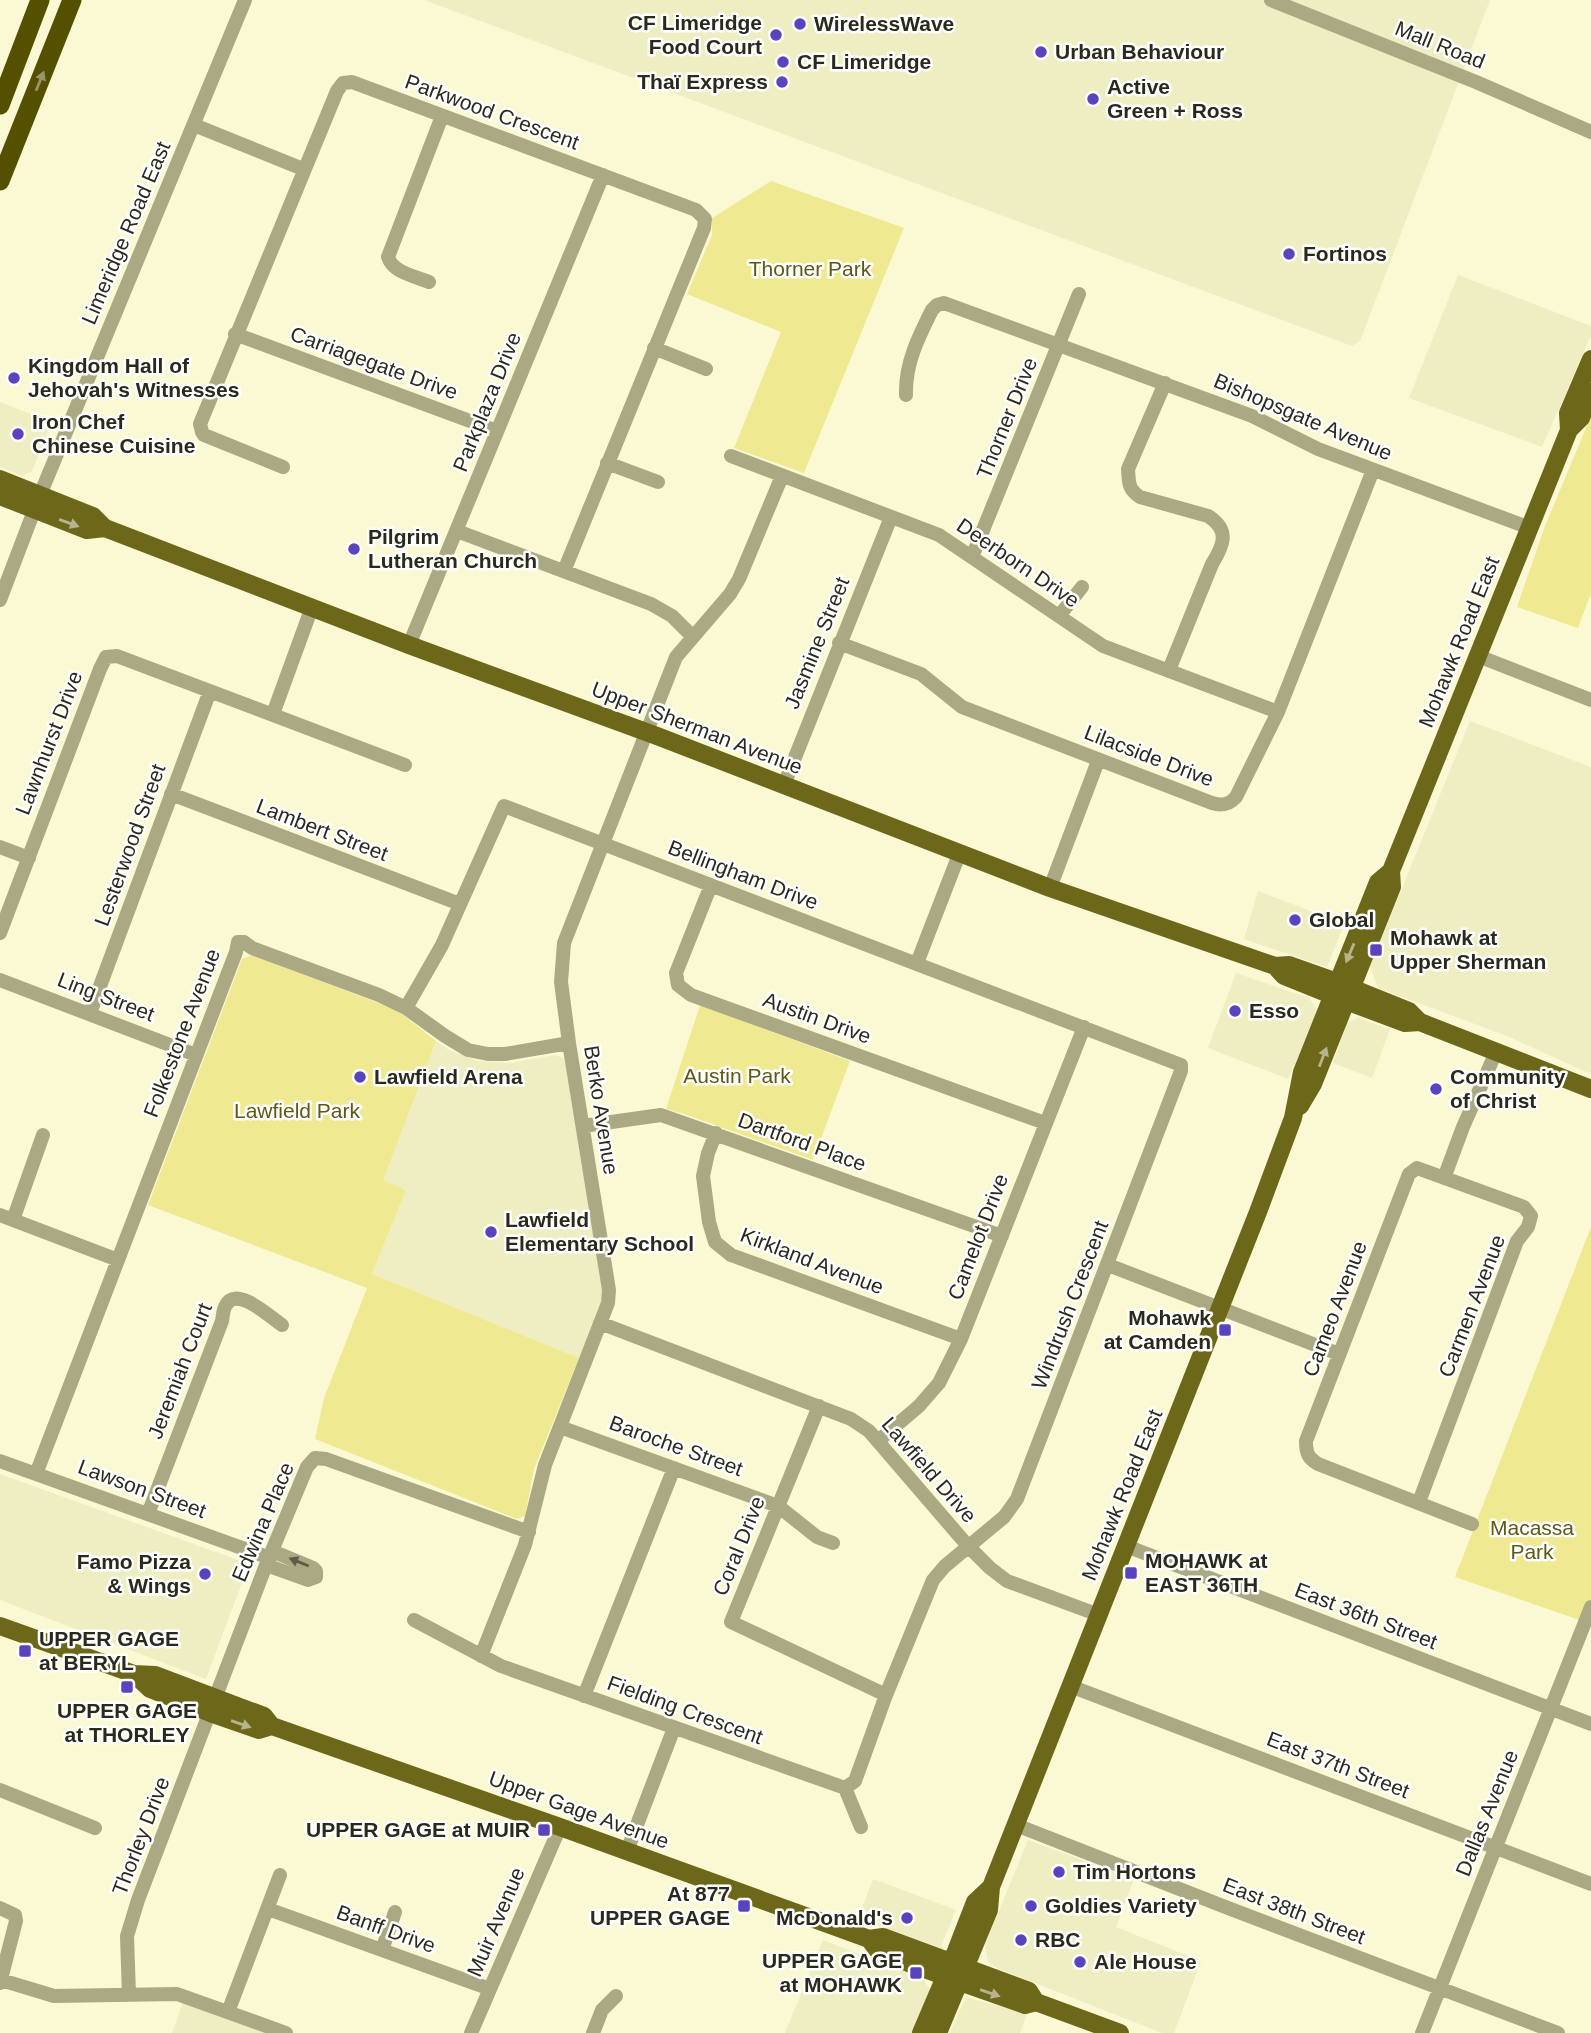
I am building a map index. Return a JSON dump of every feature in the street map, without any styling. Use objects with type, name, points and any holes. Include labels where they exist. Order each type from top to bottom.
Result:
[{"type":"highway","points":[[0,105],[40,0]]},
{"type":"highway","points":[[0,181],[72,0]]},
{"type":"main road","name":"Mohawk Road East","points":[[1569,430],[1568,413],[1591,359]]},
{"type":"main road","name":"Mohawk Road East","points":[[938,2033],[975,1902],[991,1887],[1221,1308],[1293,1118],[1302,1072],[1392,887],[1391,871],[1569,430],[1581,418],[1591,392]]},
{"type":"main road","name":"Upper Sherman Avenue","points":[[0,479],[37,502]]},
{"type":"main road","name":"Upper Sherman Avenue","points":[[0,496],[93,516],[105,527],[1050,888],[1275,966],[1289,964],[1342,992],[1409,1011],[1420,1021],[1591,1089]]},
{"type":"main road","name":"Upper Gage Avenue","points":[[2,1632],[134,1674],[155,1675],[213,1705],[264,1716],[272,1726],[869,1939],[879,1952],[956,1972],[1025,2005],[1036,2002],[1120,2033]]},
{"type":"main road","name":"Mohawk Road East","points":[[921,2033],[956,1972]]},
{"type":"street","name":"Limeridge Road East","points":[[0,600],[37,502],[246,0]]},
{"type":"street","name":"Mall Road","points":[[1271,0],[1468,78],[1591,132]]},
{"type":"street","name":"Parkwood Crescent","points":[[283,467],[204,435],[200,429],[201,417],[337,90],[348,82],[696,210],[705,219],[704,228],[564,571]]},
{"type":"street","points":[[429,282],[395,269],[388,257],[442,116]]},
{"type":"street","points":[[194,125],[303,169]]},
{"type":"street","name":"Parkplaza Drive","points":[[409,645],[603,175]]},
{"type":"street","name":"Thorner Drive","points":[[972,557],[1079,294]]},
{"type":"street","name":"Bishopsgate Avenue","points":[[906,395],[905,379],[909,363],[932,310],[944,303],[954,304],[1252,416],[1318,449],[1530,528]]},
{"type":"street","name":"Carriagegate Drive","points":[[235,334],[497,431]]},
{"type":"street","points":[[654,348],[706,369]]},
{"type":"street","points":[[1165,383],[1128,469],[1132,492],[1140,497],[1208,516],[1222,530],[1223,540],[1169,670]]},
{"type":"street","name":"Deerborn Drive","points":[[731,456],[939,535],[1103,646],[1278,712]]},
{"type":"street","points":[[607,463],[658,482]]},
{"type":"street","name":"Lilacside Drive","points":[[839,643],[921,674],[962,707],[1098,761],[1212,803],[1225,805],[1236,797],[1278,712],[1373,470]]},
{"type":"street","name":"Berko Avenue","points":[[481,1656],[529,1532],[543,1471],[608,1303],[609,1290],[561,982],[564,943],[676,657],[730,594],[739,579],[782,476]]},
{"type":"street","name":"Jasmine Street","points":[[784,785],[891,517]]},
{"type":"street","points":[[457,531],[651,604],[672,616],[692,636]]},
{"type":"street","points":[[1059,616],[1082,587]]},
{"type":"street","points":[[272,714],[312,607]]},
{"type":"street","name":"Lawnhurst Drive","points":[[0,933],[106,657],[117,656],[405,765]]},
{"type":"street","points":[[1478,656],[1591,700]]},
{"type":"street","name":"Lesterwood Street","points":[[90,1013],[210,691]]},
{"type":"street","points":[[1050,888],[1098,761]]},
{"type":"street","name":"Lambert Street","points":[[171,794],[460,904]]},
{"type":"street","name":"Bellingham Drive","points":[[406,1008],[442,945],[504,806],[1178,1062]]},
{"type":"street","points":[[0,847],[29,858]]},
{"type":"street","points":[[917,963],[960,852]]},
{"type":"street","name":"Austin Drive","points":[[711,885],[676,973],[678,985],[691,995],[1045,1123]]},
{"type":"street","name":"Folkestone Avenue","points":[[36,1474],[238,942],[244,942],[251,948],[379,995],[406,1008],[468,1050],[505,1055],[569,1043]]},
{"type":"street","name":"Ling Street","points":[[0,980],[196,1055]]},
{"type":"street","name":"Camelot Drive","points":[[878,1441],[926,1399],[939,1383],[961,1339],[1084,1027]]},
{"type":"street","points":[[1444,1178],[1496,1052]]},
{"type":"street","name":"Windrush Crescent","points":[[968,1546],[1004,1517],[1017,1499],[1181,1071],[1178,1062]]},
{"type":"street","name":"Dartford Place","points":[[583,1126],[661,1115],[1002,1236]]},
{"type":"street","name":"Kirkland Avenue","points":[[716,1133],[703,1176],[709,1222],[715,1242],[731,1255],[961,1339]]},
{"type":"street","points":[[43,1135],[6,1218],[118,1259]]},
{"type":"street","name":"Cameo Avenue","points":[[1444,1178],[1417,1168],[1409,1174],[1306,1441],[1306,1451],[1310,1459],[1472,1524]]},
{"type":"street","name":"Carmen Avenue","points":[[1419,1502],[1517,1241],[1528,1227],[1531,1216],[1524,1207],[1444,1178]]},
{"type":"street","points":[[1108,1265],[1339,1353]]},
{"type":"street","name":"Jeremiah Court","points":[[148,1514],[222,1321],[226,1303],[232,1298],[242,1297],[282,1325]]},
{"type":"street","name":"Lawfield Drive","points":[[600,1323],[851,1419],[869,1431],[990,1568],[1007,1581],[1099,1615]]},
{"type":"street","name":"Coral Drive","points":[[819,1406],[731,1622],[886,1695]]},
{"type":"street","name":"Baroche Street","points":[[560,1427],[778,1506],[817,1537],[832,1543]]},
{"type":"street","name":"Edwina Place","points":[[213,1705],[269,1558],[307,1467],[316,1458],[326,1459],[529,1532]]},
{"type":"street","name":"Lawson Street","points":[[0,1461],[269,1558]]},
{"type":"street","name":"Fielding Crescent","points":[[674,1468],[584,1696],[845,1788]]},
{"type":"street","points":[[861,1827],[845,1788],[855,1782],[886,1695],[933,1580],[968,1546]]},
{"type":"street","name":"East 36th Street","points":[[1126,1546],[1591,1724]]},
{"type":"street","name":"Dallas Avenue","points":[[1422,2033],[1591,1607]]},
{"type":"street","points":[[414,1620],[501,1666],[584,1696]]},
{"type":"street","name":"East 37th Street","points":[[1070,1686],[1591,1884]]},
{"type":"street","name":"Thorley Drive","points":[[129,1995],[127,1936],[138,1900],[213,1705]]},
{"type":"street","points":[[626,1851],[674,1728]]},
{"type":"street","points":[[0,1790],[95,1828]]},
{"type":"street","name":"East 38th Street","points":[[1016,1825],[1558,2033]]},
{"type":"street","name":"Muir Avenue","points":[[471,2033],[560,1827]]},
{"type":"street","points":[[228,2012],[279,1875]]},
{"type":"street","points":[[0,1908],[15,1915],[16,1921],[0,1982],[54,1996],[177,1994],[286,2033]]},
{"type":"street","name":"Banff Drive","points":[[268,1909],[490,1989]]},
{"type":"street","points":[[382,1950],[395,1912]]},
{"type":"street","points":[[593,2033],[602,2010],[616,1996]]},
{"type":"shaded area","points":[[424,0],[1490,0],[1360,341],[1352,346]]},
{"type":"shaded area","points":[[1458,275],[1591,326],[1591,335],[1542,447],[1409,398]]},
{"type":"shaded area","points":[[0,402],[52,422],[32,471],[22,476],[0,467]]},
{"type":"shaded area","points":[[1470,721],[1591,767],[1591,1074],[1507,1036],[1378,988],[1370,967]]},
{"type":"shaded area","points":[[1258,891],[1344,924],[1327,967],[1244,939]]},
{"type":"shaded area","points":[[1236,973],[1309,998],[1315,1006],[1317,1014],[1288,1079],[1208,1048]]},
{"type":"shaded area","points":[[1358,1018],[1390,1029],[1372,1078],[1333,1063],[1347,1023]]},
{"type":"shaded area","name":"Lawfield Elementary School","points":[[436,1041],[449,1050],[478,1061],[509,1063],[556,1055],[565,1062],[603,1297],[579,1358],[372,1274],[406,1190],[382,1180]]},
{"type":"shaded area","points":[[0,1474],[249,1564],[206,1679],[0,1600]]},
{"type":"shaded area","points":[[1028,1840],[1134,1879],[1116,1927],[1201,1961],[1174,2033],[1162,2033],[997,1968],[988,1962],[985,1945]]},
{"type":"shaded area","points":[[873,1879],[956,1910],[942,1944],[943,1949],[858,1919]]},
{"type":"shaded area","points":[[823,1940],[922,1978],[933,1993],[915,2033],[785,2033]]},
{"type":"shaded area","points":[[966,1997],[1027,2014],[1020,2033],[950,2033]]},
{"type":"shaded area","points":[[183,2002],[266,2033],[172,2033]]},
{"type":"green space","name":"Thorner Park","points":[[771,181],[904,228],[804,473],[734,448],[781,332],[687,294],[712,235],[712,218]]},
{"type":"green space","points":[[1591,416],[1591,593],[1578,628],[1517,607],[1545,526]]},
{"type":"green space","name":"Lawfield Park","points":[[251,955],[398,1011],[436,1041],[383,1180],[406,1190],[372,1274],[579,1358],[534,1469],[525,1516],[517,1519],[315,1439],[324,1398],[367,1288],[148,1205],[242,959]]},
{"type":"green space","name":"Austin Park","points":[[700,1005],[850,1061],[813,1160],[666,1109]]},
{"type":"green space","name":"Macassa Park","points":[[1591,1227],[1591,1624],[1455,1577]]},
{"type":"place","name":"WirelessWave","points":[[800,24]]},
{"type":"place","name":"CF Limeridge Food Court","points":[[776,35]]},
{"type":"place","name":"Urban Behaviour","points":[[1041,52]]},
{"type":"place","name":"CF Limeridge","points":[[783,62]]},
{"type":"place","name":"Thaï Express","points":[[782,82]]},
{"type":"place","name":"Active Green + Ross","points":[[1093,99]]},
{"type":"place","name":"Fortinos","points":[[1289,254]]},
{"type":"place","name":"Kingdom Hall of Jehovah's Witnesses","points":[[14,378]]},
{"type":"place","name":"Iron Chef Chinese Cuisine","points":[[18,434]]},
{"type":"place","name":"Pilgrim Lutheran Church","points":[[354,549]]},
{"type":"place","name":"Global","points":[[1295,920]]},
{"type":"place","name":"Mohawk at Upper Sherman","points":[[1376,950]]},
{"type":"place","name":"Esso","points":[[1235,1011]]},
{"type":"place","name":"Lawfield Arena","points":[[360,1077]]},
{"type":"place","name":"Community of Christ","points":[[1436,1089]]},
{"type":"place","name":"Lawfield Elementary School","points":[[491,1232]]},
{"type":"place","name":"Mohawk at Camden","points":[[1225,1330]]},
{"type":"place","name":"MOHAWK at EAST 36TH","points":[[1131,1573]]},
{"type":"place","name":"Famo Pizza & Wings","points":[[205,1574]]},
{"type":"place","name":"UPPER GAGE at BERYL","points":[[25,1651]]},
{"type":"place","name":"UPPER GAGE at THORLEY","points":[[127,1687]]},
{"type":"place","name":"UPPER GAGE at MUIR","points":[[544,1830]]},
{"type":"place","name":"Tim Hortons","points":[[1059,1872]]},
{"type":"place","name":"At 877 UPPER GAGE","points":[[744,1906]]},
{"type":"place","name":"Goldies Variety","points":[[1031,1906]]},
{"type":"place","name":"McDonald's","points":[[907,1918]]},
{"type":"place","name":"RBC","points":[[1021,1940]]},
{"type":"place","name":"Ale House","points":[[1080,1962]]},
{"type":"place","name":"UPPER GAGE at MOHAWK","points":[[916,1973]]}]
